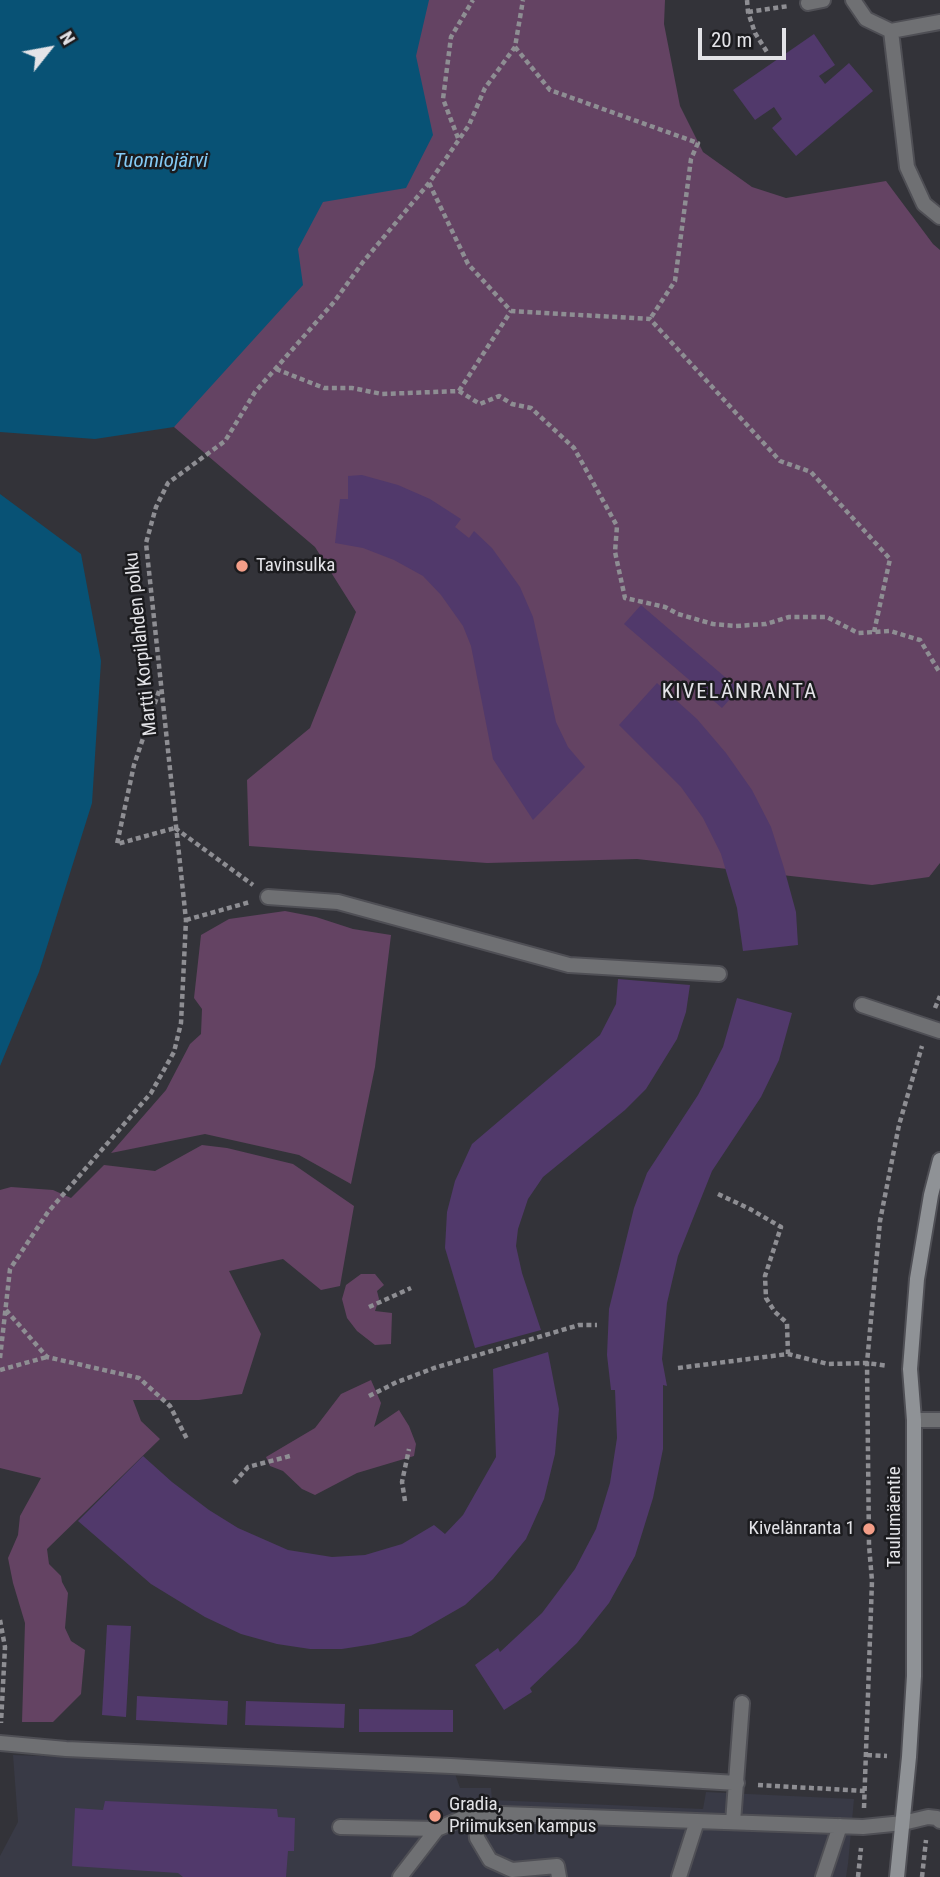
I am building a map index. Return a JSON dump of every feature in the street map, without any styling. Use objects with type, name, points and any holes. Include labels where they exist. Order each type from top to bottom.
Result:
[{"type":"main road","name":"Taulumäentie","points":[[897,1877],[914,1676],[914,1420],[910,1368],[917,1279],[930,1195],[940,1160]]},
{"type":"street","points":[[808,3],[823,0]]},
{"type":"street","points":[[853,0],[866,19],[891,31],[940,22]]},
{"type":"street","points":[[891,31],[907,167],[924,204],[940,217]]},
{"type":"street","points":[[268,897],[338,902],[569,965],[719,974]]},
{"type":"street","points":[[862,1005],[933,1029]]},
{"type":"street","points":[[914,1420],[940,1420]]},
{"type":"street","points":[[733,1822],[742,1703]]},
{"type":"street","points":[[0,1743],[66,1749],[451,1766],[737,1783]]},
{"type":"street","points":[[340,1827],[437,1829],[475,1813],[863,1827],[903,1823],[928,1816],[940,1821]]},
{"type":"street","points":[[475,1813],[477,1838],[490,1860],[512,1870],[557,1866],[559,1877]]},
{"type":"street","points":[[679,1877],[697,1821]]},
{"type":"street","points":[[823,1877],[840,1826]]},
{"type":"street","points":[[400,1877],[437,1829]]},
{"type":"path","points":[[458,139],[443,99],[451,37],[473,0]]},
{"type":"path","name":"Martti Korpilahden polku","points":[[0,1358],[10,1269],[48,1212],[150,1093],[174,1052],[181,1023],[186,920],[174,828],[146,543],[156,507],[168,483],[225,440],[255,392],[334,302],[363,262],[429,183],[469,125],[485,88],[515,47],[523,0]]},
{"type":"path","points":[[747,0],[755,33],[767,52]]},
{"type":"path","points":[[748,12],[782,7]]},
{"type":"path","points":[[515,47],[550,90],[698,143],[691,159],[675,281],[650,319]]},
{"type":"path","points":[[429,183],[468,264],[511,311],[650,319],[780,461],[811,472],[890,559],[874,632]]},
{"type":"path","points":[[459,391],[511,311]]},
{"type":"path","points":[[276,369],[324,388],[352,388],[382,394],[459,391],[480,404],[499,396],[512,404],[531,408],[574,448],[617,526],[615,552],[625,598],[665,607],[678,614],[713,624],[736,626],[766,624],[789,617],[827,617],[858,633],[890,631],[920,640],[940,673]]},
{"type":"path","points":[[160,688],[134,765],[117,844],[174,828],[268,897]]},
{"type":"path","points":[[186,920],[268,897]]},
{"type":"path","points":[[858,1877],[865,1791],[872,1581],[869,1545],[867,1363],[880,1221],[899,1125],[933,1029],[940,996]]},
{"type":"path","points":[[718,1194],[781,1227],[765,1276],[766,1298],[775,1312],[787,1323],[788,1354]]},
{"type":"path","points":[[369,1307],[411,1288]]},
{"type":"path","points":[[6,1310],[47,1357]]},
{"type":"path","points":[[369,1396],[434,1368],[579,1325],[597,1325]]},
{"type":"path","points":[[678,1368],[788,1354],[828,1364],[867,1363]]},
{"type":"path","points":[[0,1370],[47,1357],[139,1378],[170,1406],[187,1439]]},
{"type":"path","points":[[405,1501],[402,1482],[409,1449]]},
{"type":"path","points":[[234,1483],[248,1467],[290,1457]]},
{"type":"path","points":[[0,1620],[5,1647],[0,1743]]},
{"type":"path","points":[[737,1783],[865,1791]]},
{"type":"shaded area","points":[[296,0],[665,0],[664,24],[680,106],[703,152],[752,187],[786,198],[886,181],[940,250],[940,863],[929,877],[872,885],[637,859],[487,863],[249,846],[247,780],[310,728],[356,612],[315,547],[174,427]]},
{"type":"shaded area","points":[[285,911],[316,917],[353,929],[391,935],[375,1067],[351,1184],[299,1155],[205,1134],[111,1153],[166,1090],[190,1044],[201,1034],[202,1009],[194,998],[201,935],[229,919]]},
{"type":"shaded area","points":[[202,1145],[227,1148],[293,1164],[354,1206],[340,1286],[321,1290],[283,1259],[229,1271],[261,1334],[242,1394],[199,1400],[133,1400],[141,1421],[160,1439],[47,1549],[49,1564],[61,1576],[68,1593],[65,1628],[71,1641],[85,1650],[81,1694],[53,1722],[22,1722],[25,1623],[8,1558],[18,1535],[20,1516],[41,1478],[0,1468],[0,1190],[11,1187],[53,1190],[71,1198],[104,1165],[155,1171]]},
{"type":"shaded area","points":[[361,1274],[375,1274],[384,1285],[377,1291],[379,1299],[375,1311],[392,1313],[391,1344],[375,1345],[357,1331],[347,1318],[342,1299],[346,1285]]},
{"type":"shaded area","points":[[371,1380],[381,1403],[374,1427],[399,1410],[416,1444],[414,1456],[357,1473],[315,1495],[302,1489],[283,1471],[270,1466],[266,1457],[315,1428],[341,1394]]},
{"type":"shaded area","name":"Gradia, Priimuksen kampus","points":[[13,1755],[454,1771],[460,1788],[491,1788],[492,1800],[703,1809],[706,1792],[854,1799],[846,1877],[0,1877],[0,1856],[18,1822]]},
{"type":"water","name":"Tuomiojärvi","points":[[0,0],[429,0],[416,56],[433,135],[406,188],[323,202],[298,249],[303,285],[174,427],[95,439],[0,432]]},
{"type":"water","points":[[0,494],[81,554],[101,661],[92,803],[39,972],[0,1066]]},
{"type":"building","points":[[814,34],[835,65],[819,76],[825,84],[849,63],[873,91],[796,156],[772,128],[782,119],[774,107],[755,120],[733,90]]},
{"type":"building","points":[[362,475],[398,485],[430,499],[461,519],[455,527],[469,538],[474,531],[492,548],[520,587],[533,617],[556,722],[568,747],[585,767],[533,820],[493,759],[471,646],[463,626],[441,595],[423,576],[394,560],[363,548],[335,543],[340,499],[348,499],[348,476]]},
{"type":"building","points":[[641,605],[739,689],[722,708],[624,624]]},
{"type":"building","points":[[657,683],[697,719],[726,753],[752,790],[771,827],[784,868],[796,912],[798,945],[743,951],[737,908],[721,854],[703,818],[681,787],[619,725]]},
{"type":"building","points":[[618,979],[690,985],[686,1012],[677,1039],[646,1089],[625,1110],[543,1177],[528,1199],[518,1229],[516,1246],[541,1330],[475,1348],[445,1248],[447,1212],[455,1181],[472,1144],[600,1035],[616,1004]]},
{"type":"building","points":[[737,998],[792,1013],[779,1060],[761,1097],[712,1171],[678,1256],[667,1303],[662,1359],[667,1386],[663,1385],[663,1449],[653,1498],[635,1556],[609,1603],[577,1643],[530,1688],[532,1692],[504,1710],[475,1665],[498,1648],[500,1652],[542,1613],[575,1569],[596,1529],[610,1483],[617,1438],[615,1390],[611,1390],[607,1355],[609,1309],[634,1208],[647,1173],[698,1095],[723,1047]]},
{"type":"building","points":[[548,1352],[559,1409],[555,1454],[544,1499],[526,1539],[493,1579],[465,1605],[411,1636],[342,1649],[310,1649],[277,1644],[241,1634],[205,1617],[151,1584],[78,1521],[143,1456],[209,1510],[238,1528],[288,1550],[332,1557],[365,1555],[402,1544],[434,1525],[445,1534],[463,1515],[496,1457],[493,1369]]},
{"type":"building","points":[[107,1625],[131,1626],[126,1717],[102,1715]]},
{"type":"building","points":[[137,1696],[228,1701],[227,1725],[136,1720]]},
{"type":"building","points":[[246,1701],[345,1704],[344,1728],[245,1725]]},
{"type":"building","points":[[359,1709],[453,1710],[453,1732],[359,1732]]},
{"type":"building","points":[[105,1801],[277,1809],[278,1817],[295,1818],[294,1851],[288,1851],[286,1877],[183,1877],[178,1873],[72,1866],[75,1808],[103,1810]]},
{"type":"place","name":"Tavinsulka","points":[[242,566]]},
{"type":"place","name":"Kivelänranta 1","points":[[869,1529]]},
{"type":"place","name":"Gradia, Priimuksen kampus","points":[[435,1816]]},
{"type":"district","name":"KIVELÄNRANTA","points":[[740,693]]}]
